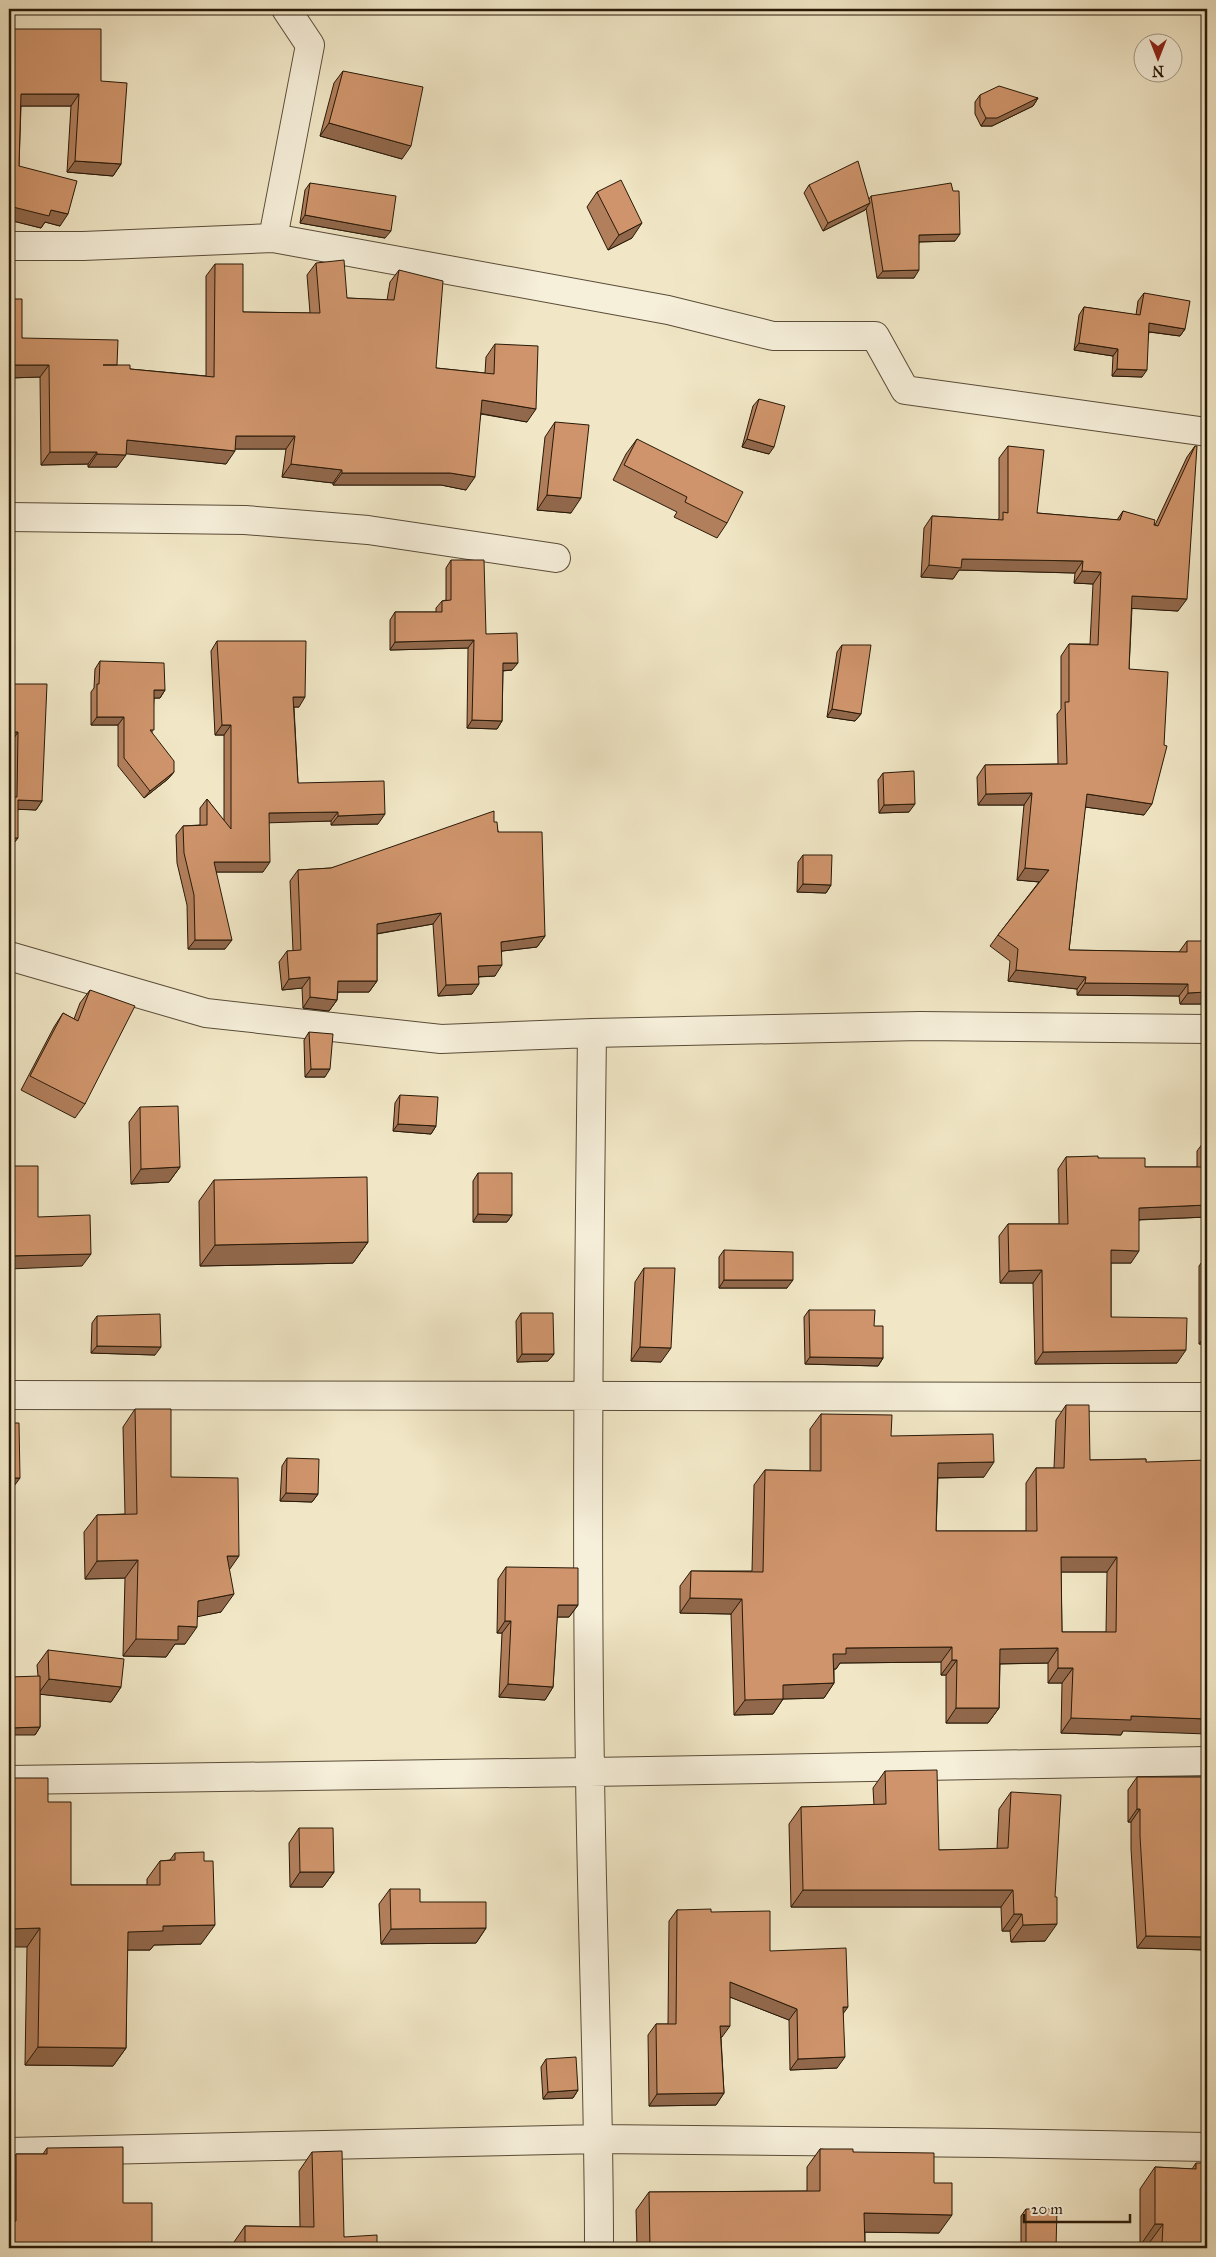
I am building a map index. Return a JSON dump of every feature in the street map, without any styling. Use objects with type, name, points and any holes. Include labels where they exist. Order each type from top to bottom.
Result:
[{"type":"street","points":[[273,238],[310,45],[286,9]]},
{"type":"street","points":[[9,246],[83,246],[273,238],[668,310],[773,336],[875,336],[905,390],[1207,432]]},
{"type":"street","points":[[9,517],[264,522],[368,530],[556,558]]},
{"type":"street","points":[[9,956],[206,1013],[441,1038],[920,1026],[1207,1029]]},
{"type":"street","points":[[592,1033],[587,1396],[590,1772],[599,2139],[599,2248]]},
{"type":"street","points":[[9,1396],[1207,1397]]},
{"type":"street","points":[[9,1780],[1207,1761]]},
{"type":"street","points":[[9,2152],[599,2139],[1207,2147]]},
{"type":"building","points":[[9,29],[101,29],[101,81],[127,83],[121,164],[75,161],[79,94],[21,94],[19,166],[77,181],[68,214],[51,210],[49,216],[9,206]]},
{"type":"building","points":[[343,71],[423,87],[411,146],[329,123]]},
{"type":"building","points":[[999,86],[1038,98],[997,118],[986,118],[980,106],[980,95]]},
{"type":"building","points":[[858,161],[870,203],[828,223],[809,185]]},
{"type":"building","points":[[621,180],[642,223],[619,235],[597,192]]},
{"type":"building","points":[[310,183],[396,196],[391,231],[305,215]]},
{"type":"building","points":[[951,183],[953,191],[959,191],[960,234],[919,235],[919,270],[883,271],[871,196]]},
{"type":"building","points":[[344,260],[347,298],[394,300],[399,270],[443,281],[436,368],[494,374],[495,344],[538,346],[536,409],[482,400],[475,477],[450,473],[342,473],[342,470],[291,464],[295,436],[236,436],[235,451],[127,440],[126,455],[97,454],[97,452],[50,452],[49,365],[9,365],[9,299],[22,299],[22,338],[118,340],[117,365],[130,365],[130,369],[214,377],[215,264],[243,264],[243,312],[320,313],[316,263]]},
{"type":"building","points":[[1144,293],[1190,301],[1185,329],[1149,323],[1147,370],[1117,369],[1118,349],[1079,343],[1084,307],[1140,315]]},
{"type":"building","points":[[759,399],[785,406],[774,447],[747,439]]},
{"type":"building","points":[[555,422],[589,425],[581,498],[547,495]]},
{"type":"building","points":[[637,439],[743,492],[727,523],[685,502],[687,497],[624,465]]},
{"type":"building","points":[[1008,446],[1044,450],[1037,513],[1120,520],[1123,511],[1155,520],[1154,525],[1158,526],[1195,446],[1197,446],[1187,599],[1132,596],[1129,669],[1168,672],[1164,745],[1167,746],[1152,804],[1087,794],[1069,950],[1187,952],[1187,941],[1207,941],[1207,992],[1188,993],[1188,984],[1085,983],[1086,977],[1016,970],[1018,949],[998,935],[1049,870],[1025,868],[1032,793],[986,794],[985,765],[1067,764],[1065,702],[1069,702],[1069,644],[1098,645],[1101,572],[1082,571],[1083,561],[962,559],[961,568],[929,565],[932,516],[1003,520],[1003,512],[1008,513]]},
{"type":"building","points":[[451,560],[484,560],[486,634],[517,633],[518,663],[503,663],[502,721],[472,720],[474,640],[395,642],[395,612],[442,612],[442,601],[451,600]]},
{"type":"building","points":[[217,641],[306,641],[305,697],[293,697],[298,783],[384,781],[385,814],[338,816],[338,812],[269,813],[270,862],[214,862],[232,940],[195,940],[194,895],[184,853],[183,826],[207,825],[207,799],[231,829],[231,725],[222,725]]},
{"type":"building","points":[[842,645],[871,645],[861,714],[832,709]]},
{"type":"building","points":[[100,661],[164,663],[165,690],[154,690],[154,730],[150,730],[174,761],[174,772],[150,791],[124,758],[124,717],[97,717],[97,684],[99,684]]},
{"type":"building","points":[[9,684],[47,684],[42,801],[18,800],[18,838],[9,838],[9,797],[17,797],[18,732],[9,732]]},
{"type":"building","points":[[914,771],[915,804],[884,805],[883,773]]},
{"type":"building","points":[[494,811],[494,822],[497,822],[498,832],[542,832],[545,936],[501,942],[502,965],[478,966],[479,984],[446,985],[441,913],[377,924],[377,981],[338,981],[337,1000],[310,997],[310,977],[289,979],[287,951],[301,950],[298,870],[331,868]]},
{"type":"building","points":[[803,855],[832,855],[831,885],[803,884]]},
{"type":"building","points":[[90,990],[135,1006],[85,1104],[30,1076],[63,1013],[78,1021]]},
{"type":"building","points":[[309,1032],[333,1034],[330,1069],[311,1069]]},
{"type":"building","points":[[400,1095],[438,1097],[436,1126],[398,1124]]},
{"type":"building","points":[[178,1106],[180,1167],[141,1169],[140,1107]]},
{"type":"building","points":[[1206,1139],[1207,1205],[1139,1208],[1139,1251],[1111,1250],[1111,1317],[1187,1318],[1186,1350],[1043,1352],[1042,1270],[1009,1271],[1008,1224],[1068,1224],[1066,1157],[1145,1158],[1145,1167],[1206,1167]]},
{"type":"building","points":[[9,1166],[38,1166],[38,1217],[90,1215],[91,1254],[9,1256]]},
{"type":"building","points":[[478,1173],[512,1173],[512,1215],[478,1214]]},
{"type":"building","points":[[367,1177],[368,1242],[215,1245],[214,1180]]},
{"type":"building","points":[[724,1250],[793,1252],[793,1280],[724,1280]]},
{"type":"building","points":[[644,1268],[675,1268],[671,1348],[640,1347]]},
{"type":"building","points":[[809,1310],[875,1310],[874,1326],[883,1326],[883,1358],[810,1357]]},
{"type":"building","points":[[521,1313],[553,1313],[554,1354],[522,1354]]},
{"type":"building","points":[[160,1314],[161,1347],[97,1346],[97,1316]]},
{"type":"building","points":[[1066,1405],[1089,1405],[1090,1460],[1146,1459],[1146,1462],[1207,1460],[1207,1719],[1131,1716],[1131,1720],[1071,1718],[1073,1668],[1058,1668],[1058,1648],[1000,1649],[999,1708],[956,1708],[957,1660],[952,1660],[952,1647],[846,1648],[846,1654],[833,1654],[834,1683],[783,1685],[783,1699],[745,1700],[742,1599],[690,1598],[691,1571],[763,1572],[765,1470],[821,1471],[821,1414],[892,1415],[891,1436],[993,1434],[994,1462],[938,1463],[936,1531],[1037,1531],[1036,1468],[1064,1468]],"holes":[[[1061,1557],[1117,1557],[1116,1632],[1062,1632]]]},
{"type":"building","points":[[135,1409],[171,1409],[171,1477],[238,1478],[239,1556],[227,1556],[234,1594],[198,1601],[197,1627],[178,1626],[178,1640],[136,1639],[138,1560],[97,1561],[97,1515],[137,1514]]},
{"type":"building","points":[[9,1423],[19,1423],[20,1478],[9,1478]]},
{"type":"building","points":[[287,1458],[319,1459],[318,1494],[286,1493]]},
{"type":"building","points":[[506,1567],[578,1568],[578,1605],[558,1605],[553,1687],[508,1684],[511,1621],[505,1621]]},
{"type":"building","points":[[48,1650],[124,1659],[121,1687],[49,1679]]},
{"type":"building","points":[[40,1676],[40,1727],[9,1728],[9,1677]]},
{"type":"building","points":[[937,1770],[939,1850],[1008,1848],[1011,1792],[1061,1795],[1055,1897],[1057,1897],[1057,1924],[1023,1925],[1022,1914],[1014,1914],[1013,1890],[803,1890],[801,1807],[886,1804],[885,1771]]},
{"type":"building","points":[[1137,1777],[1207,1777],[1207,1937],[1146,1936],[1140,1809],[1137,1809]]},
{"type":"building","points":[[9,1778],[48,1778],[48,1802],[71,1802],[71,1885],[160,1885],[160,1861],[175,1860],[175,1853],[204,1852],[204,1861],[213,1861],[215,1925],[163,1926],[163,1931],[128,1932],[126,2048],[38,2047],[40,1928],[9,1929]]},
{"type":"building","points":[[299,1828],[333,1828],[334,1872],[300,1872]]},
{"type":"building","points":[[390,1889],[420,1889],[420,1902],[486,1902],[486,1928],[391,1929]]},
{"type":"building","points":[[711,1909],[711,1912],[770,1911],[770,1951],[846,1948],[848,2007],[843,2007],[845,2057],[798,2059],[797,2009],[730,1982],[730,2026],[720,2026],[724,2093],[657,2094],[656,2024],[676,2024],[677,1910]]},
{"type":"building","points":[[576,2057],[578,2090],[548,2092],[546,2059]]},
{"type":"building","points":[[123,2147],[123,2203],[152,2203],[152,2248],[9,2248],[9,2221],[16,2221],[16,2154],[47,2154],[47,2148]]},
{"type":"building","points":[[820,2149],[853,2149],[853,2152],[934,2153],[934,2183],[952,2183],[952,2215],[864,2213],[865,2248],[650,2248],[649,2192],[820,2191]]},
{"type":"building","points":[[342,2151],[344,2237],[377,2235],[377,2248],[245,2248],[245,2226],[314,2227],[312,2152]]},
{"type":"building","points":[[1196,2163],[1207,2163],[1206,2245],[1162,2244],[1163,2224],[1155,2224],[1155,2167],[1196,2169]]},
{"type":"building","points":[[1026,2209],[1057,2209],[1056,2248],[1026,2248]]},
{"type":"waterway","points":[[1104,9],[1114,9]]}]
